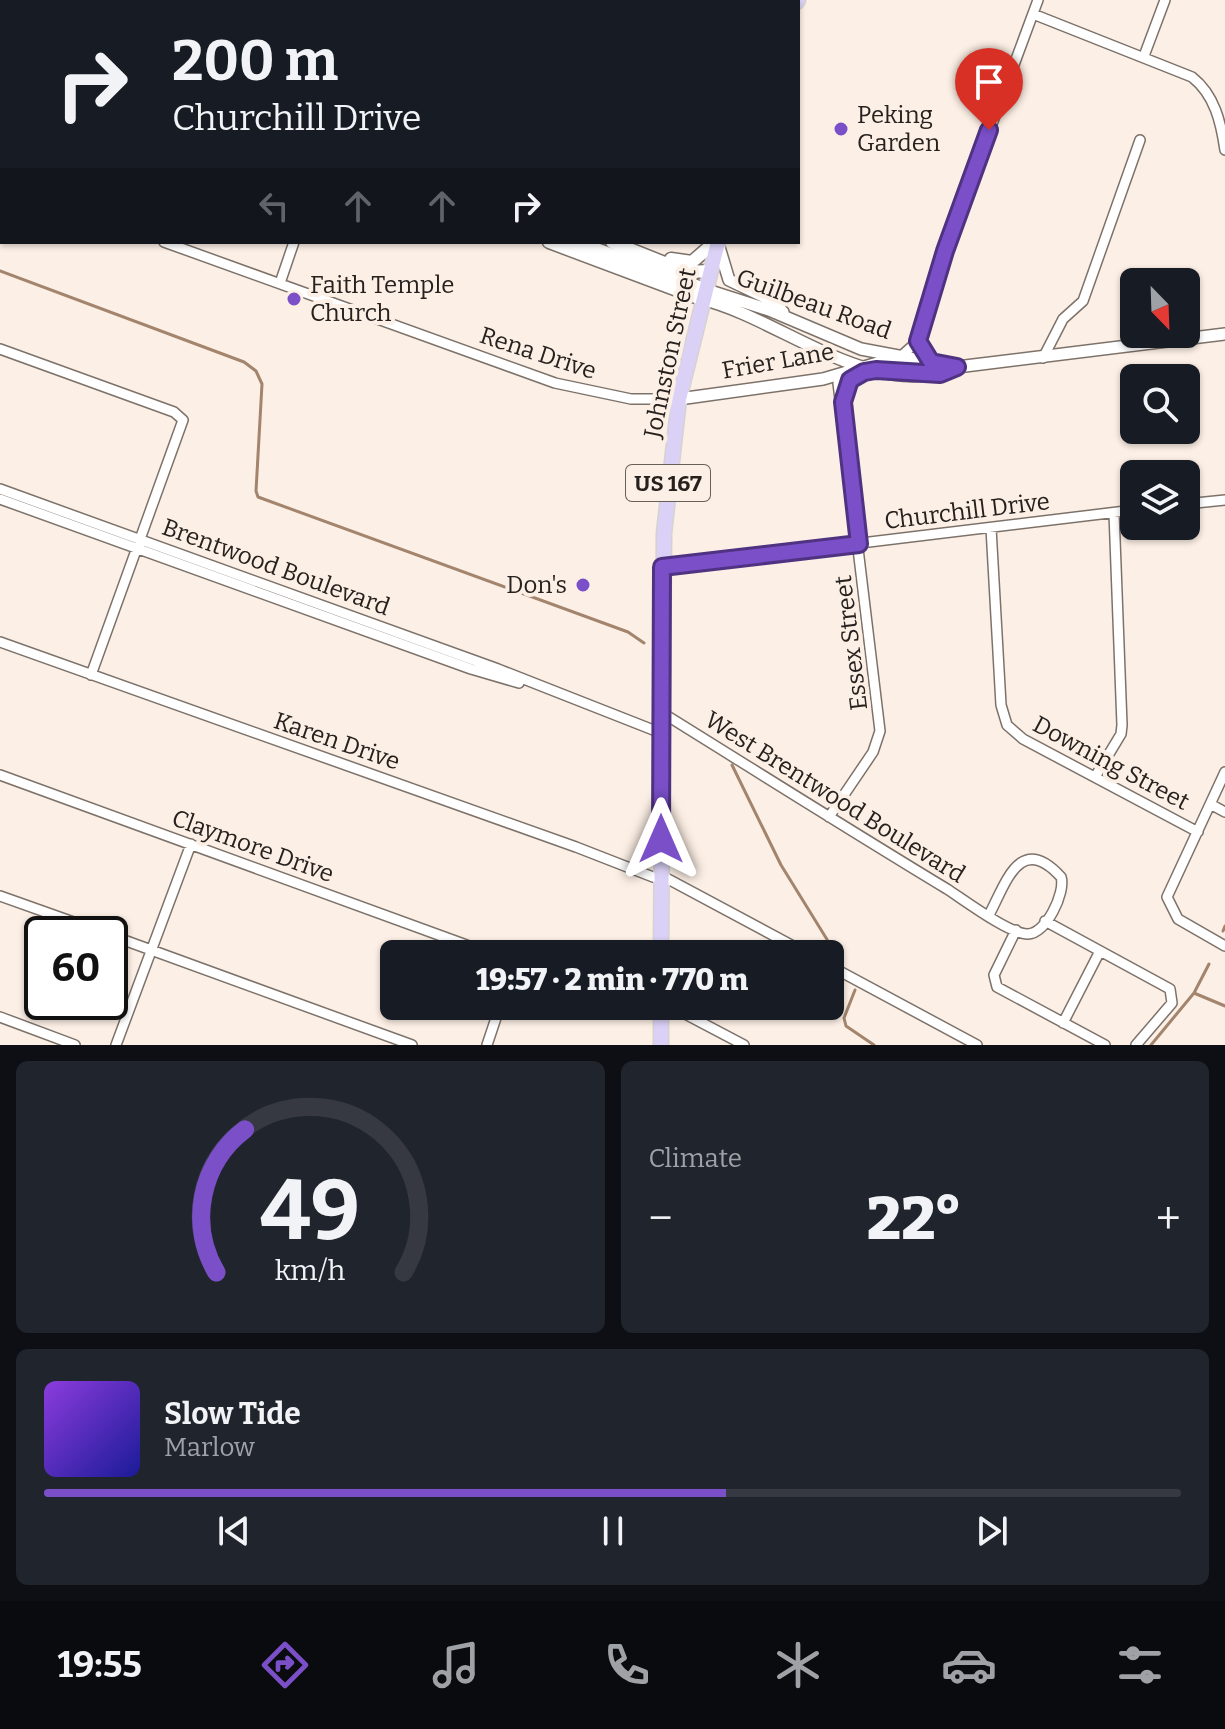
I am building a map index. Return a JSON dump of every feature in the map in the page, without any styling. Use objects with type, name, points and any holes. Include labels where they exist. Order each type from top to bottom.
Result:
[{"type":"main road","points":[[555,244],[703,294]]},
{"type":"main road","points":[[582,244],[703,294]]},
{"type":"main road","points":[[617,244],[687,272],[709,271]]},
{"type":"main road","points":[[635,244],[682,263],[701,258],[715,244]]},
{"type":"main road","name":"Johnston Street","points":[[661,940],[662,567],[679,399],[716,244]]},
{"type":"main road","points":[[661,1020],[661,1045]]},
{"type":"street","points":[[900,357],[918,341],[945,251],[1038,0]]},
{"type":"street","points":[[1144,56],[1165,0]]},
{"type":"street","points":[[1033,14],[1192,77],[1203,86],[1218,116],[1225,150]]},
{"type":"street","points":[[1043,358],[1063,319],[1083,301],[1140,140]]},
{"type":"street","points":[[280,283],[293,244]]},
{"type":"street","points":[[717,244],[729,280],[769,299],[793,319]]},
{"type":"street","name":"Rena Drive","points":[[181,245],[576,389],[631,399],[679,399]]},
{"type":"street","name":"Guilbeau Road","points":[[703,294],[816,349],[869,369],[940,374],[957,367],[1225,334]]},
{"type":"street","name":"Guilbeau Road","points":[[703,294],[793,319],[843,343],[957,367]]},
{"type":"street","points":[[918,341],[931,362]]},
{"type":"street","points":[[0,349],[182,417],[184,422],[91,675]]},
{"type":"street","name":"Frier Lane","points":[[679,399],[869,369],[881,362],[911,366],[931,362]]},
{"type":"street","points":[[843,402],[850,380],[869,369]]},
{"type":"street","name":"Essex Street","points":[[829,817],[873,752],[880,731],[843,402],[838,383],[843,373]]},
{"type":"street","name":"Brentwood Boulevard","points":[[0,489],[138,544]]},
{"type":"street","name":"Brentwood Boulevard","points":[[0,499],[498,669],[661,733]]},
{"type":"street","points":[[1200,503],[1225,500]]},
{"type":"street","name":"Churchill Drive","points":[[662,567],[1120,512]]},
{"type":"street","points":[[1095,777],[1121,734],[1122,725],[1114,513]]},
{"type":"street","name":"Downing Street","points":[[991,528],[1004,719],[1018,736],[1198,832],[1172,883],[1168,902],[1178,919],[1225,946]]},
{"type":"street","name":"Karen Drive","points":[[0,642],[661,878],[781,940]]},
{"type":"street","name":"West Brentwood Boulevard","points":[[661,712],[1016,930]]},
{"type":"street","points":[[1198,832],[1225,772]]},
{"type":"street","name":"Claymore Drive","points":[[0,775],[453,940]]},
{"type":"street","points":[[1212,805],[1225,812]]},
{"type":"street","points":[[116,1045],[191,844]]},
{"type":"street","points":[[989,915],[1014,867],[1028,858],[1057,872],[1063,882],[1062,893],[1045,921],[1032,934],[1016,930],[994,975],[994,983],[1000,990],[1105,1045]]},
{"type":"street","points":[[0,896],[57,916]]},
{"type":"street","points":[[1045,921],[1173,994],[1172,1003],[1136,1045]]},
{"type":"street","points":[[128,941],[412,1045]]},
{"type":"street","points":[[1063,1023],[1100,951]]},
{"type":"street","points":[[844,974],[977,1045]]},
{"type":"street","points":[[0,1017],[75,1045]]},
{"type":"street","points":[[487,1045],[495,1020]]},
{"type":"street","points":[[697,1020],[744,1045]]},
{"type":"waterway","points":[[0,271],[244,362],[256,371],[262,384],[258,497],[628,632],[644,643]]},
{"type":"waterway","points":[[732,765],[781,865],[827,940]]},
{"type":"waterway","points":[[1223,931],[1225,926]]},
{"type":"waterway","points":[[1151,1045],[1194,993],[1209,964]]},
{"type":"waterway","points":[[855,990],[844,1018],[846,1026],[874,1045]]},
{"type":"waterway","points":[[1194,993],[1225,1006]]},
{"type":"place","name":"Peking Garden","points":[[841,129]]},
{"type":"place","name":"Faith Temple Church","points":[[294,299]]},
{"type":"place","name":"Don's","points":[[583,585]]},
{"type":"route","points":[[661,839],[662,567],[859,544],[843,402],[846,386],[856,375],[864,372],[940,374],[957,367],[931,362],[918,341],[945,251],[989,130]]}]
